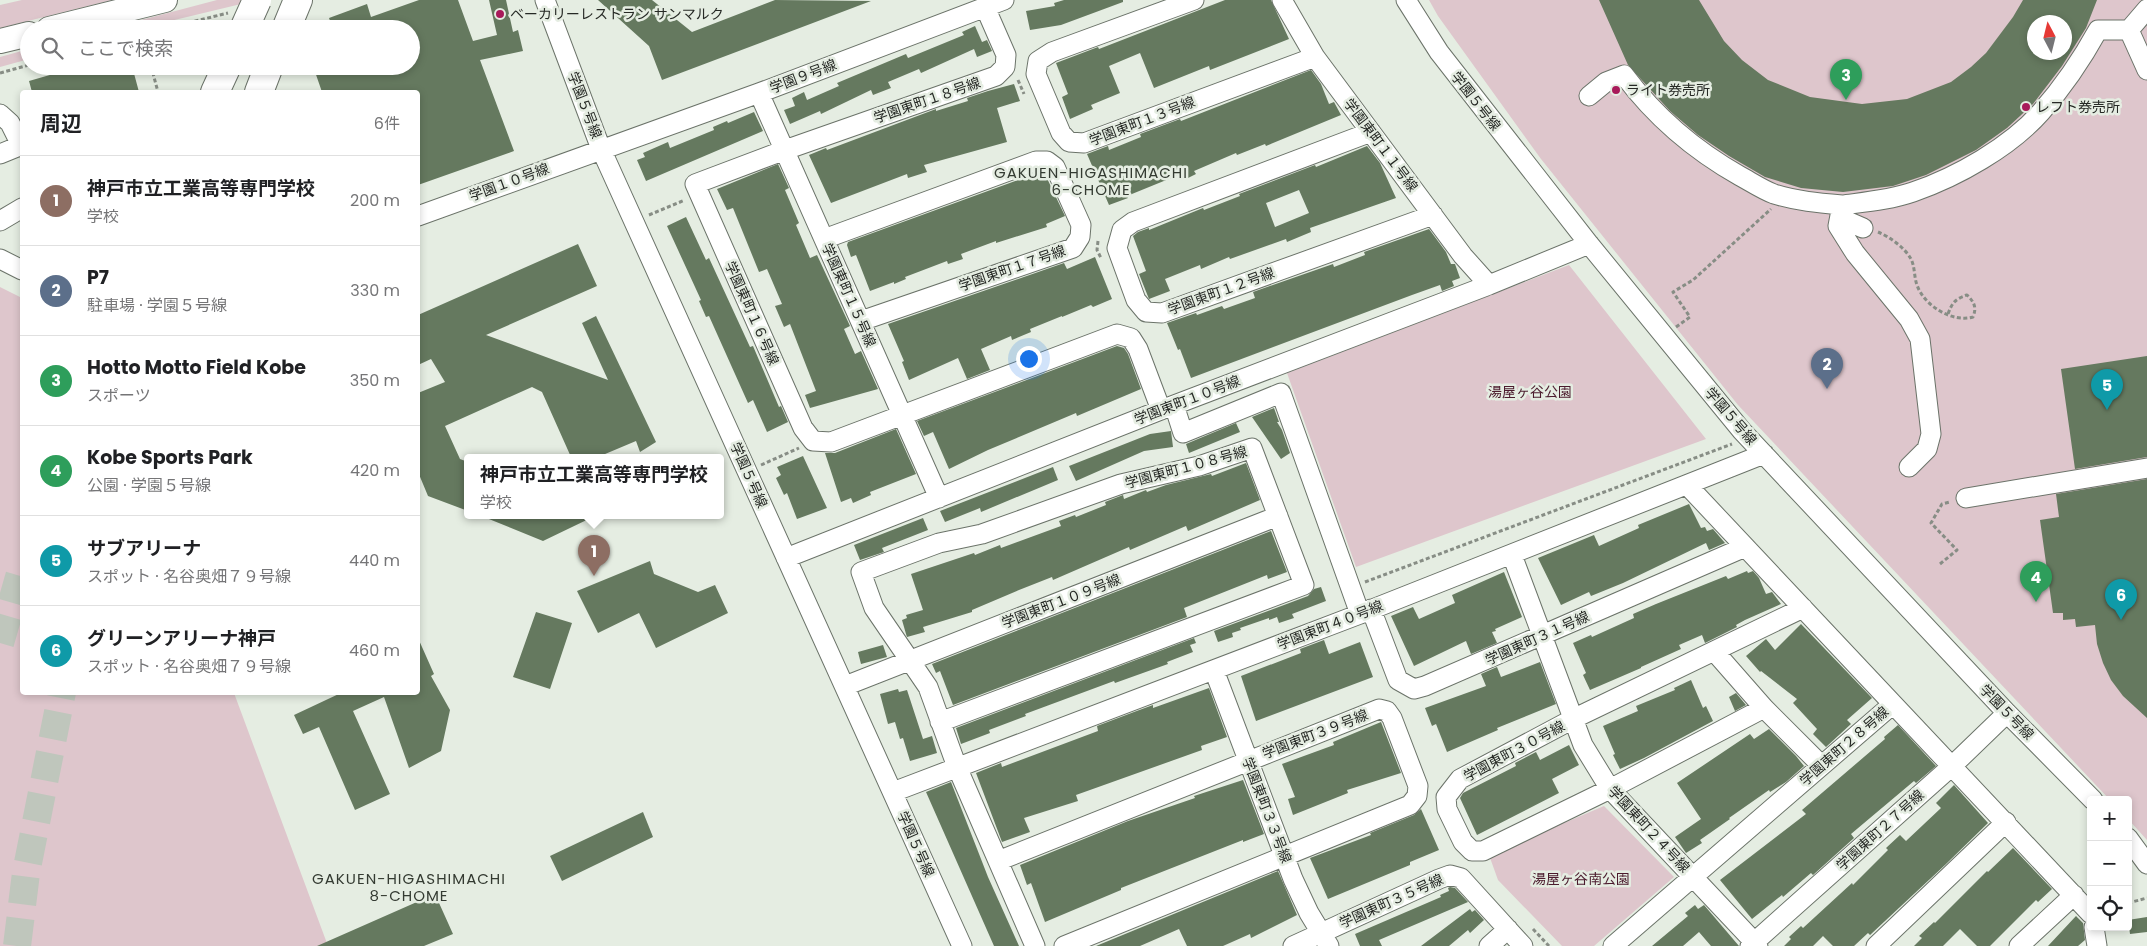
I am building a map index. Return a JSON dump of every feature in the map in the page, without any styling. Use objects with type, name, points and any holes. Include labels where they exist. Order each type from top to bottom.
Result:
[{"type":"highway","points":[[290,20],[298,0]]},
{"type":"highway","points":[[216,90],[223,75]]},
{"type":"highway","points":[[260,90],[266,75]]},
{"type":"main road","points":[[85,20],[165,0]]},
{"type":"main road","points":[[0,41],[20,36]]},
{"type":"street","name":"学園５号線","points":[[545,0],[602,149],[634,222],[962,946]]},
{"type":"street","name":"学園９号線","points":[[602,149],[759,93],[1004,0]]},
{"type":"street","name":"学園東町１３号線","points":[[1194,0],[1052,52],[1038,61],[1036,74],[1061,133],[1069,142],[1084,143],[1315,57]]},
{"type":"street","name":"学園東町１１号線","points":[[1282,0],[1315,57],[1463,256],[1489,285]]},
{"type":"street","name":"学園５号線","points":[[1406,0],[1439,52],[1589,244],[1749,438],[2007,713],[2089,796]]},
{"type":"street","name":"学園東町１８号線","points":[[785,150],[996,76],[1005,67],[1006,55],[985,7]]},
{"type":"street","points":[[1841,212],[1912,192],[1958,173],[1988,155],[2023,124],[2041,112],[2080,62],[2098,30],[2129,30],[2147,9]]},
{"type":"street","points":[[2129,30],[2147,70]]},
{"type":"street","points":[[1589,96],[1606,82],[1628,73],[1642,100],[1684,139],[1718,163],[1784,200],[1841,212],[1863,228]]},
{"type":"street","name":"学園東町１５号線","points":[[759,93],[939,498]]},
{"type":"street","points":[[0,114],[10,123],[20,142]]},
{"type":"street","name":"学園東町１２号線","points":[[1371,132],[1133,222],[1122,230],[1117,248],[1136,300],[1146,312],[1162,313],[1433,214]]},
{"type":"street","points":[[0,154],[20,147]]},
{"type":"street","name":"学園１０号線","points":[[420,215],[602,149]]},
{"type":"street","points":[[699,194],[695,184],[785,150]]},
{"type":"street","name":"学園東町１７号線","points":[[824,239],[1036,161],[1047,161],[1055,167],[1081,225],[1080,238],[1072,248],[861,321]]},
{"type":"street","name":"学園東町１６号線","points":[[699,194],[803,428],[813,441]]},
{"type":"street","points":[[0,221],[20,209]]},
{"type":"street","points":[[1841,212],[1838,226],[1854,253],[1909,318],[1920,339],[1931,434],[1927,449],[1909,467]]},
{"type":"street","name":"学園東町１０号線","points":[[786,558],[1167,407],[1489,285],[1589,244]]},
{"type":"street","points":[[0,259],[20,269]]},
{"type":"street","points":[[813,441],[831,442],[1117,334],[1131,338],[1167,407],[1183,433],[1281,393],[1350,587],[1366,611]]},
{"type":"street","name":"学園東町１０８号線","points":[[940,722],[1304,585],[1252,448],[1199,466],[1121,484],[982,534],[939,543],[861,572],[874,608],[926,683],[940,722],[957,767],[1035,946]]},
{"type":"street","name":"学園東町４０号線","points":[[893,792],[1214,670],[1764,454]]},
{"type":"street","points":[[1966,498],[2147,468]]},
{"type":"street","name":"学園東町２８号線","points":[[1613,946],[1893,704],[1687,485]]},
{"type":"street","name":"学園東町１０９号線","points":[[845,686],[1278,516]]},
{"type":"street","name":"学園東町３１号線","points":[[1366,611],[1398,680],[1414,689],[1542,636],[1745,547]]},
{"type":"street","name":"学園東町２４号線","points":[[1512,554],[1583,745],[1610,790],[1692,876],[1754,945]]},
{"type":"street","name":"学園東町３０号線","points":[[1764,708],[1610,790],[1483,851],[1472,851],[1463,842],[1447,809],[1446,797],[1460,778],[1573,719],[1803,608]]},
{"type":"street","points":[[1714,651],[1764,708],[1821,765]]},
{"type":"street","name":"学園東町３３号線","points":[[1214,670],[1284,856],[1309,914],[1325,939]]},
{"type":"street","points":[[1893,704],[2087,910]]},
{"type":"street","name":"学園東町３９号線","points":[[998,861],[1379,709],[1387,711],[1392,718],[1418,786],[1417,796],[1410,805],[1064,946]]},
{"type":"street","name":"学園東町２７号線","points":[[1754,945],[1952,766],[2007,713]]},
{"type":"street","points":[[1876,946],[2006,822]]},
{"type":"street","points":[[2130,841],[2147,864]]},
{"type":"street","name":"学園東町３５号線","points":[[1293,946],[1325,939],[1450,875],[1461,878],[1523,946]]},
{"type":"street","points":[[2019,946],[2074,895]]},
{"type":"street","points":[[1489,946],[1508,929]]},
{"type":"street","points":[[2094,931],[2096,946]]},
{"type":"path","points":[[210,20],[246,13]]},
{"type":"path","points":[[0,73],[20,67]]},
{"type":"path","points":[[153,75],[157,90]]},
{"type":"path","points":[[634,222],[699,194]]},
{"type":"path","points":[[1690,317],[1673,292],[1693,280],[1784,200]]},
{"type":"path","points":[[1863,228],[1881,233],[1893,240],[1911,259],[1917,286],[1932,306],[1948,314],[1964,320],[1973,317],[1976,310],[1972,300],[1967,295],[1958,298],[1952,303],[1948,314]]},
{"type":"path","points":[[1350,587],[1749,438]]},
{"type":"path","points":[[747,471],[813,441]]},
{"type":"path","points":[[1940,564],[1957,550],[1931,523],[1942,504],[1966,498]]},
{"type":"path","points":[[2132,902],[2147,898]]},
{"type":"green space","points":[[22,0],[112,0],[32,20],[20,20],[20,23],[0,28],[0,5]]},
{"type":"green space","points":[[217,0],[242,0],[241,4],[174,20],[141,20]]},
{"type":"green space","points":[[1429,0],[2147,0],[2147,840],[2132,823],[2132,796],[2106,796],[1738,405],[1541,159],[1438,16]]},
{"type":"green space","points":[[20,51],[20,61],[0,67],[0,57]]},
{"type":"green space","name":"湯屋ヶ谷公園","points":[[1569,265],[1706,439],[1356,567],[1287,373]]},
{"type":"green space","points":[[0,287],[20,297],[20,695],[235,695],[328,946],[0,946]]},
{"type":"green space","name":"湯屋ヶ谷南公園","points":[[1604,806],[1674,877],[1594,946],[1562,946],[1498,880],[1489,855]]},
{"type":"building","points":[[419,0],[458,0],[473,41],[497,35],[489,0],[506,0],[513,32],[518,30],[523,51],[480,60],[514,151],[420,184],[420,90],[321,90],[316,75],[420,75],[420,20],[330,20],[329,18],[367,4],[371,17]]},
{"type":"building","points":[[598,0],[652,0],[692,32],[775,0],[871,1],[662,80],[649,46]]},
{"type":"building","points":[[1064,0],[1123,0],[1123,2],[1061,25],[1030,30],[1026,11],[1055,6],[1054,3]]},
{"type":"building","points":[[1225,0],[1271,0],[1289,39],[1210,70],[1209,66],[1154,88],[1140,53],[1109,66],[1120,93],[1091,105],[1093,109],[1070,119],[1062,97],[1068,94],[1056,63],[1098,47],[1099,49]]},
{"type":"building","points":[[1599,0],[1699,0],[1724,41],[1742,60],[1768,80],[1810,97],[1862,104],[1907,99],[1951,82],[1986,53],[2013,17],[2023,0],[2097,0],[2086,28],[2072,50],[2072,15],[2027,15],[2027,60],[2066,60],[2033,104],[2007,128],[1976,150],[1926,175],[1893,186],[1843,192],[1801,188],[1765,177],[1698,135],[1670,111],[1628,65]]},
{"type":"building","points":[[975,26],[982,42],[987,40],[992,51],[977,57],[974,49],[921,73],[919,69],[888,82],[891,88],[873,95],[871,90],[821,114],[820,111],[790,124],[784,110],[795,106],[792,98],[804,92],[807,100],[839,86],[837,83],[906,54],[908,58],[964,35],[962,32]]},
{"type":"building","points":[[1311,70],[1321,84],[1329,104],[1334,102],[1341,115],[1266,146],[1265,144],[1237,155],[1236,153],[1194,171],[1196,174],[1184,180],[1181,174],[1109,205],[1087,154],[1108,146],[1109,150],[1141,137],[1140,134],[1180,119],[1181,121]]},
{"type":"building","points":[[50,75],[134,75],[138,90],[31,90],[29,81]]},
{"type":"building","points":[[1014,84],[1020,101],[997,108],[1007,142],[924,165],[927,172],[908,178],[907,174],[831,203],[809,155],[936,109],[936,111],[968,101],[967,98]]},
{"type":"building","points":[[754,112],[763,131],[646,181],[637,160],[645,157],[643,153],[668,142],[670,148],[714,130],[713,127],[727,121],[728,123]]},
{"type":"building","points":[[1367,146],[1380,163],[1396,198],[1310,228],[1311,232],[1287,242],[1286,239],[1230,259],[1229,257],[1201,269],[1200,265],[1165,279],[1170,291],[1149,299],[1139,274],[1146,271],[1133,236],[1138,232],[1149,228],[1149,230],[1203,208],[1204,210],[1240,196],[1239,194],[1315,165],[1316,167]],"holes":[[[1299,190],[1309,213],[1275,227],[1266,203]]]},
{"type":"building","points":[[778,164],[789,188],[785,190],[799,223],[796,225],[810,258],[817,255],[850,326],[844,329],[855,354],[861,351],[878,389],[810,408],[805,395],[816,391],[790,324],[784,327],[775,306],[782,304],[767,269],[759,272],[733,208],[727,210],[717,189]]},
{"type":"building","points":[[1044,172],[1065,216],[1046,224],[1047,227],[996,243],[996,241],[961,254],[963,259],[948,264],[947,261],[905,277],[906,279],[894,284],[894,282],[870,291],[856,255],[851,257],[847,245],[848,242]]},
{"type":"building","points":[[686,217],[706,260],[709,258],[750,347],[753,346],[779,407],[781,406],[788,422],[767,432],[753,400],[748,403],[709,316],[706,317],[699,301],[701,300],[667,226]]},
{"type":"building","points":[[1429,229],[1446,252],[1451,264],[1455,264],[1460,278],[1452,281],[1454,286],[1442,291],[1440,285],[1191,378],[1180,349],[1178,350],[1167,323],[1222,306],[1224,309],[1255,298],[1253,292],[1333,264],[1334,267],[1365,255],[1364,252]]},
{"type":"building","points":[[578,244],[597,286],[486,335],[608,380],[582,323],[596,316],[656,442],[640,452],[636,441],[605,454],[570,454],[542,392],[532,387],[445,426],[460,459],[464,460],[464,510],[428,496],[420,477],[420,392],[445,382],[431,359],[420,364],[420,314]]},
{"type":"building","points":[[1095,257],[1112,299],[1093,307],[1091,305],[1030,329],[1031,332],[1012,340],[1011,336],[981,349],[990,370],[967,379],[958,358],[909,380],[902,362],[904,361],[888,324],[1064,263],[1067,269]]},
{"type":"building","points":[[1117,346],[1124,348],[1128,354],[1141,389],[1077,416],[1076,413],[988,450],[949,469],[933,432],[924,436],[917,421]]},
{"type":"building","points":[[2147,356],[2147,457],[2075,469],[2061,369]]},
{"type":"building","points":[[1274,408],[1279,422],[1277,422],[1282,430],[1290,453],[1281,459],[1252,417]]},
{"type":"building","points":[[1236,423],[1240,432],[1189,453],[1186,444]]},
{"type":"building","points":[[896,429],[916,474],[870,492],[871,495],[853,503],[851,498],[841,502],[825,453],[835,453]]},
{"type":"building","points":[[1171,431],[1173,447],[1144,451],[1076,481],[1069,466],[1150,434]]},
{"type":"building","points":[[803,456],[827,508],[797,519],[787,493],[784,495],[776,478],[781,475],[777,467]]},
{"type":"building","points":[[1246,463],[1260,500],[1188,531],[1186,526],[1130,550],[1129,547],[1053,580],[1052,577],[1019,590],[972,610],[972,612],[923,627],[925,632],[907,637],[902,620],[907,618],[906,615],[923,610],[911,574],[974,553],[975,555],[1000,545],[1001,548],[1061,526],[1059,521],[1075,515],[1076,517],[1106,505],[1105,502],[1123,495],[1124,499],[1146,490],[1147,492],[1166,485],[1211,474],[1212,476]]},
{"type":"building","points":[[1053,467],[1058,480],[981,512],[980,508],[945,522],[940,511]]},
{"type":"building","points":[[2147,479],[2147,718],[2123,696],[2111,680],[2097,644],[2095,625],[2076,627],[2075,619],[2063,620],[2063,613],[2053,613],[2040,520],[2059,517],[2056,494]]},
{"type":"building","points":[[1689,504],[1701,528],[1705,527],[1707,531],[1713,529],[1725,543],[1709,550],[1706,543],[1623,583],[1591,596],[1589,592],[1561,605],[1538,558],[1594,535],[1599,546],[1639,528],[1638,525]]},
{"type":"building","points":[[923,518],[928,530],[882,548],[884,552],[860,560],[854,545]]},
{"type":"building","points":[[489,519],[589,519],[543,541]]},
{"type":"building","points":[[1271,531],[1287,572],[1268,579],[1267,575],[1184,608],[1187,617],[953,705],[940,671],[936,673],[932,664]]},
{"type":"building","points":[[650,561],[654,574],[698,592],[715,585],[728,613],[656,648],[639,613],[598,633],[577,591]]},
{"type":"building","points":[[1747,571],[1748,573],[1753,571],[1759,578],[1766,594],[1772,592],[1781,604],[1745,620],[1736,625],[1737,627],[1705,643],[1702,635],[1679,645],[1681,649],[1590,690],[1583,675],[1586,673],[1573,643],[1591,635],[1592,637],[1634,618],[1633,614],[1656,604],[1726,576],[1728,579]]},
{"type":"building","points":[[1504,572],[1522,617],[1492,632],[1497,643],[1471,654],[1466,641],[1414,666],[1391,616],[1413,607],[1419,619],[1455,603],[1452,595]]},
{"type":"building","points":[[1321,587],[1326,601],[1292,614],[1294,618],[1279,623],[1277,617],[1269,620],[1269,618],[1240,628],[1241,630],[1232,633],[1233,637],[1218,642],[1214,631],[1308,596],[1314,589]]},
{"type":"building","points":[[536,612],[572,623],[550,689],[513,677]]},
{"type":"building","points":[[1801,624],[1872,698],[1847,720],[1851,724],[1826,747],[1813,734],[1817,729],[1793,703],[1797,699],[1760,672],[1746,656],[1766,639],[1775,650]]},
{"type":"building","points":[[1194,638],[1196,643],[1190,645],[1193,652],[1167,662],[1168,664],[1115,683],[1114,681],[1025,714],[1026,716],[989,730],[990,733],[961,744],[956,728]]},
{"type":"building","points":[[1324,640],[1329,654],[1360,642],[1373,677],[1256,721],[1241,676],[1301,653],[1300,649]]},
{"type":"building","points":[[420,642],[434,674],[431,676],[450,710],[441,751],[409,768],[384,697],[353,711],[390,794],[355,810],[319,727],[303,734],[294,715],[337,695],[420,695]]},
{"type":"building","points":[[883,645],[887,657],[861,664],[858,652]]},
{"type":"building","points":[[1540,662],[1556,704],[1497,728],[1498,730],[1447,752],[1436,724],[1432,726],[1425,708],[1486,686],[1481,674],[1497,667],[1501,677]]},
{"type":"building","points":[[1691,680],[1703,708],[1706,706],[1713,721],[1620,769],[1603,726],[1638,711],[1636,706],[1675,690],[1674,688]]},
{"type":"building","points":[[1209,688],[1227,737],[1201,746],[1202,750],[1076,795],[1078,801],[1024,818],[1030,832],[1002,842],[976,773],[1001,763],[1002,767],[1098,731],[1097,726],[1153,705],[1153,708]]},
{"type":"building","points":[[898,689],[899,692],[907,690],[923,739],[932,736],[937,753],[910,761],[903,738],[900,739],[895,722],[888,724],[880,694]]},
{"type":"building","points":[[1736,693],[1746,705],[1735,711],[1729,697]]},
{"type":"building","points":[[1381,722],[1401,773],[1347,790],[1348,793],[1293,815],[1288,799],[1295,797],[1282,764],[1334,745],[1333,742]]},
{"type":"building","points":[[1898,725],[1936,766],[1916,783],[1914,781],[1851,834],[1854,838],[1813,875],[1811,873],[1783,897],[1782,895],[1752,919],[1720,880],[1806,814],[1802,810],[1885,739],[1884,737]]},
{"type":"building","points":[[1769,729],[1804,766],[1786,782],[1770,792],[1769,790],[1729,818],[1700,840],[1702,843],[1686,853],[1675,837],[1701,819],[1677,783],[1750,734],[1754,739]]},
{"type":"building","points":[[1569,745],[1579,765],[1552,779],[1559,793],[1477,835],[1460,798],[1463,793],[1516,766],[1515,763],[1536,752],[1540,760]]},
{"type":"building","points":[[1243,780],[1264,834],[1243,842],[1243,840],[1121,888],[1121,890],[1045,922],[1031,883],[1027,885],[1020,865],[1128,821]]},
{"type":"building","points":[[951,782],[988,877],[1019,946],[994,946],[926,792]]},
{"type":"building","points":[[1954,785],[1988,823],[1945,865],[1870,935],[1868,933],[1854,946],[1833,946],[1823,936],[1813,946],[1784,946],[1791,939],[1789,937],[1801,926],[1803,928],[1852,883],[1853,885],[1888,850],[1886,848],[1900,835],[1906,841],[1941,808],[1936,803]]},
{"type":"building","points":[[1421,809],[1439,850],[1410,862],[1410,865],[1328,899],[1310,858],[1371,835],[1370,833],[1414,815]]},
{"type":"building","points":[[643,812],[653,837],[562,881],[550,856]]},
{"type":"building","points":[[2013,848],[2052,889],[2038,902],[2036,900],[1990,946],[1977,946],[1960,929],[1943,946],[1914,946],[1922,938],[1919,936]]},
{"type":"building","points":[[1278,871],[1297,915],[1251,938],[1250,934],[1223,946],[1187,946],[1179,929],[1140,946],[1096,946]]},
{"type":"building","points":[[1448,888],[1455,888],[1468,902],[1379,940],[1382,946],[1360,946],[1355,934],[1441,897],[1440,895],[1449,891]]},
{"type":"building","points":[[435,894],[453,934],[424,946],[317,946]]},
{"type":"building","points":[[1695,905],[1698,909],[1704,905],[1739,946],[1711,946],[1699,932],[1683,946],[1652,946],[1688,916],[1685,913]]},
{"type":"building","points":[[1470,909],[1472,912],[1475,910],[1484,920],[1470,933],[1468,930],[1449,946],[1421,946]]},
{"type":"building","points":[[2076,916],[2083,923],[2085,940],[2078,946],[2048,946]]},
{"type":"building","points":[[2147,917],[2147,932],[2130,934],[2130,931],[2132,931],[2132,919]]},
{"type":"tunnel","points":[[0,643],[20,574]]},
{"type":"tunnel","points":[[17,946],[26,873],[61,695]]},
{"type":"place","name":"ベーカリーレストラン サンマルク","points":[[500,14]]},
{"type":"place","name":"ライト券売所","points":[[1616,90]]},
{"type":"place","name":"Hotto Motto Field Kobe","points":[[1846,100]]},
{"type":"place","name":"レフト券売所","points":[[2026,107]]},
{"type":"place","name":"P7","points":[[1827,389]]},
{"type":"place","name":"サブアリーナ","points":[[2107,410]]},
{"type":"place","name":"神戸市立工業高等専門学校","points":[[594,576]]},
{"type":"place","name":"Kobe Sports Park","points":[[2036,602]]},
{"type":"place","name":"グリーンアリーナ神戸","points":[[2121,620]]},
{"type":"district","name":"GAKUEN-HIGASHIMACHI 6-CHOME","points":[[1091,182]]},
{"type":"district","name":"GAKUEN-HIGASHIMACHI 8-CHOME","points":[[409,888]]}]
